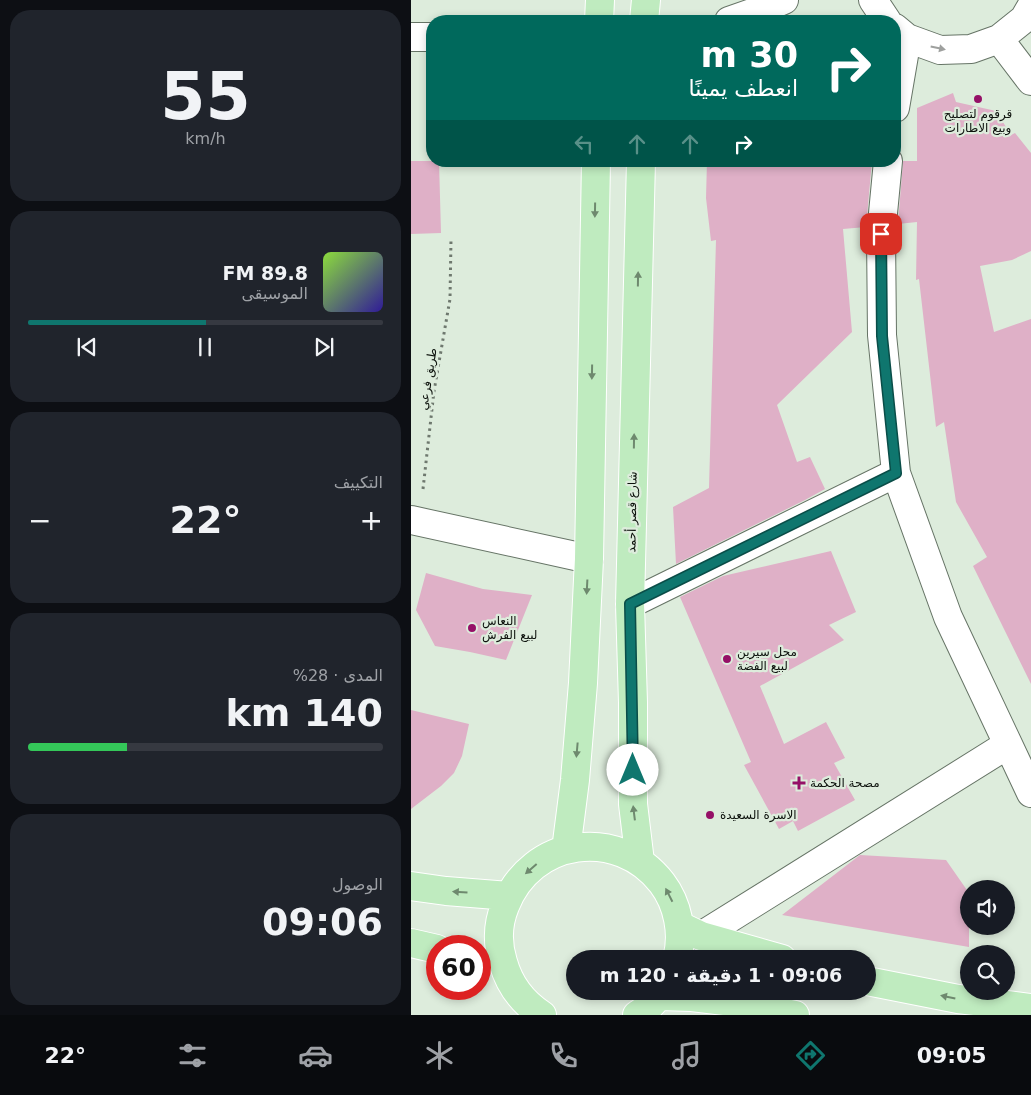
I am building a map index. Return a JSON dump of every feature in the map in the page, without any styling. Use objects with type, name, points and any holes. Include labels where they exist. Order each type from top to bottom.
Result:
[{"type":"main road","points":[[599,15],[600,0]]},
{"type":"main road","points":[[645,0],[645,15]]},
{"type":"main road","points":[[566,850],[575,780],[583,684],[589,559],[596,167]]},
{"type":"main road","name":"شارع قصر أحمد","points":[[640,862],[633,804],[633,703],[630,604],[641,167]]},
{"type":"main road","points":[[543,1015],[521,998],[505,971],[501,956],[499,925],[509,896],[519,880],[533,866],[549,856],[566,850],[585,846],[604,848],[623,853],[640,862],[655,874],[667,890],[690,931],[752,950]]},
{"type":"main road","points":[[411,886],[509,896]]},
{"type":"main road","points":[[680,950],[690,931]]},
{"type":"main road","points":[[411,943],[426,946]]},
{"type":"main road","points":[[491,967],[505,971]]},
{"type":"main road","points":[[876,983],[958,999],[1031,1008]]},
{"type":"main road","points":[[637,1015],[655,1000]]},
{"type":"main road","points":[[715,1000],[795,1015]]},
{"type":"street","points":[[746,15],[784,0]]},
{"type":"street","points":[[873,0],[885,15]]},
{"type":"street","points":[[901,31],[940,50],[971,49],[999,39],[1023,19],[1031,7]]},
{"type":"street","points":[[411,36],[426,37]]},
{"type":"street","points":[[999,39],[1031,81]]},
{"type":"street","points":[[887,167],[881,234],[882,336],[896,473],[948,617],[1031,794]]},
{"type":"street","points":[[630,604],[896,473]]},
{"type":"street","points":[[415,521],[589,559]]},
{"type":"street","points":[[690,931],[1007,745]]},
{"type":"path","name":"طريق فرعي","points":[[415,521],[450,299],[451,239]]},
{"type":"building","points":[[953,93],[956,102],[996,111],[1011,135],[1015,133],[1031,153],[1031,251],[1012,260],[980,266],[994,332],[1031,319],[1031,684],[973,566],[987,557],[956,502],[944,422],[936,427],[919,279],[916,280],[917,222],[898,224],[903,161],[917,161],[917,108]]},
{"type":"building","points":[[411,161],[426,161],[426,167],[439,167],[441,233],[411,234]]},
{"type":"building","points":[[707,167],[871,167],[866,227],[843,229],[852,332],[777,405],[797,462],[810,457],[825,489],[676,564],[673,507],[709,488],[716,240],[711,241],[706,198]]},
{"type":"building","points":[[831,551],[856,612],[829,625],[844,640],[760,686],[784,744],[826,722],[845,758],[834,763],[855,800],[798,831],[793,821],[779,829],[744,765],[751,762],[680,597],[723,576]]},
{"type":"building","name":"النعاس لبيع الفرش","points":[[426,573],[483,589],[532,595],[506,660],[435,646],[416,610]]},
{"type":"building","points":[[411,710],[469,724],[462,756],[454,773],[441,786],[411,809]]},
{"type":"building","points":[[860,855],[946,860],[960,880],[960,935],[969,935],[969,945],[960,945],[782,915]]},
{"type":"place","name":"قرقوم لتصليح وبيع الاطارات","points":[[978,99]]},
{"type":"place","name":"النعاس لبيع الفرش","points":[[472,628]]},
{"type":"place","name":"محل سيرين لبيع الفضة","points":[[727,659]]},
{"type":"place","name":"مصحة الحكمة","points":[[799,783]]},
{"type":"place","name":"الاسرة السعيدة","points":[[710,815]]},
{"type":"route","points":[[633,770],[630,604],[896,473],[882,336],[881,234]]}]
